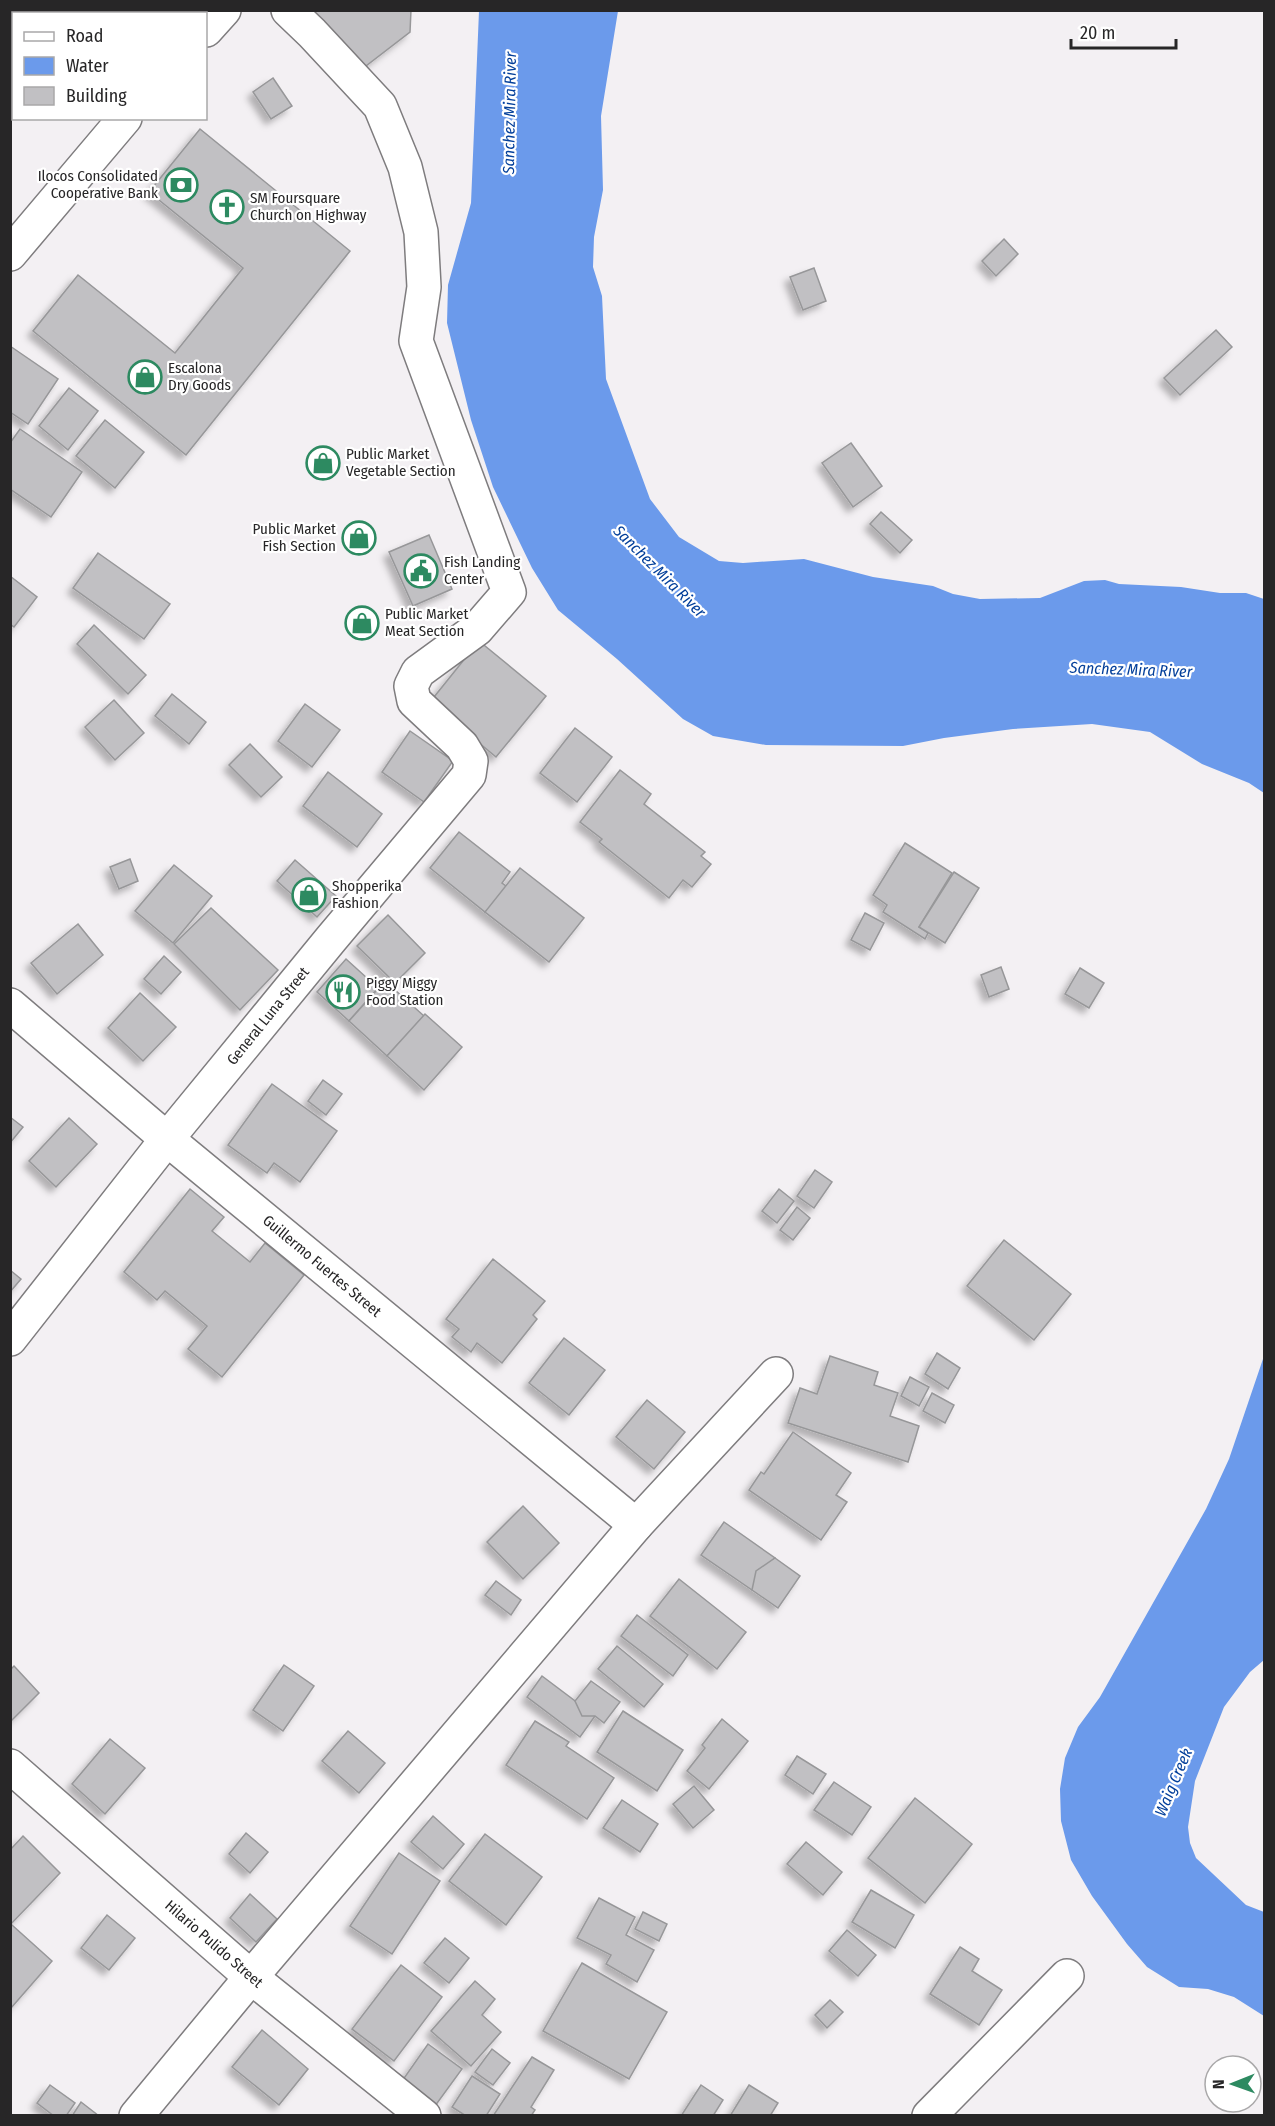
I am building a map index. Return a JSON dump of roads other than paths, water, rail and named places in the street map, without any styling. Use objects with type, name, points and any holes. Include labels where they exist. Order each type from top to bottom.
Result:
[{"type":"main road","points":[[207,29],[224,10]]},
{"type":"main road","name":"General Luna Street","points":[[10,1339],[167,1138],[469,776],[471,761],[462,746],[414,701],[411,686],[418,672],[477,629],[509,592],[416,341],[424,287],[421,232],[405,167],[380,106],[288,10]]},
{"type":"main road","points":[[10,254],[114,122]]},
{"type":"main road","name":"Guillermo Fuertes Street","points":[[10,1005],[167,1138],[636,1525]]},
{"type":"main road","points":[[136,2115],[636,1525],[777,1374]]},
{"type":"main road","name":"Hilario Pulido Street","points":[[10,1766],[251,1977],[424,2115]]},
{"type":"main road","points":[[929,2115],[1067,1976]]},
{"type":"water","name":"Sanchez Mira River","points":[[479,11],[618,11],[601,116],[603,190],[594,237],[593,267],[602,296],[606,379],[650,499],[679,537],[719,561],[743,563],[804,559],[873,577],[933,586],[953,594],[980,599],[1040,598],[1084,581],[1105,580],[1119,584],[1181,587],[1220,593],[1246,593],[1264,599],[1264,793],[1249,783],[1202,764],[1150,732],[1092,724],[1013,729],[903,746],[766,745],[713,736],[683,719],[617,659],[558,610],[532,568],[493,487],[471,420],[447,323],[448,285],[471,203]]},
{"type":"water","name":"Waig Creek","points":[[1264,1356],[1264,1660],[1250,1672],[1224,1707],[1195,1781],[1188,1827],[1190,1843],[1196,1858],[1246,1905],[1264,1912],[1264,2016],[1234,1997],[1208,1989],[1179,1987],[1147,1967],[1092,1896],[1071,1860],[1061,1821],[1060,1789],[1065,1758],[1078,1727],[1100,1697],[1206,1509],[1229,1459]]},
{"type":"place","name":"Ilocos Consolidated Cooperative Bank","points":[[181,185]]},
{"type":"place","name":"SM Foursquare Church on Highway","points":[[227,207]]},
{"type":"place","name":"Escalona Dry Goods","points":[[145,377]]},
{"type":"place","name":"Public Market Vegetable Section","points":[[323,463]]},
{"type":"place","name":"Public Market Fish Section","points":[[359,538]]},
{"type":"place","name":"Fish Landing Center","points":[[421,571]]},
{"type":"place","name":"Public Market Meat Section","points":[[362,623]]},
{"type":"place","name":"Shopperika Fashion","points":[[309,895]]},
{"type":"place","name":"Piggy Miggy Food Station","points":[[343,992]]}]
